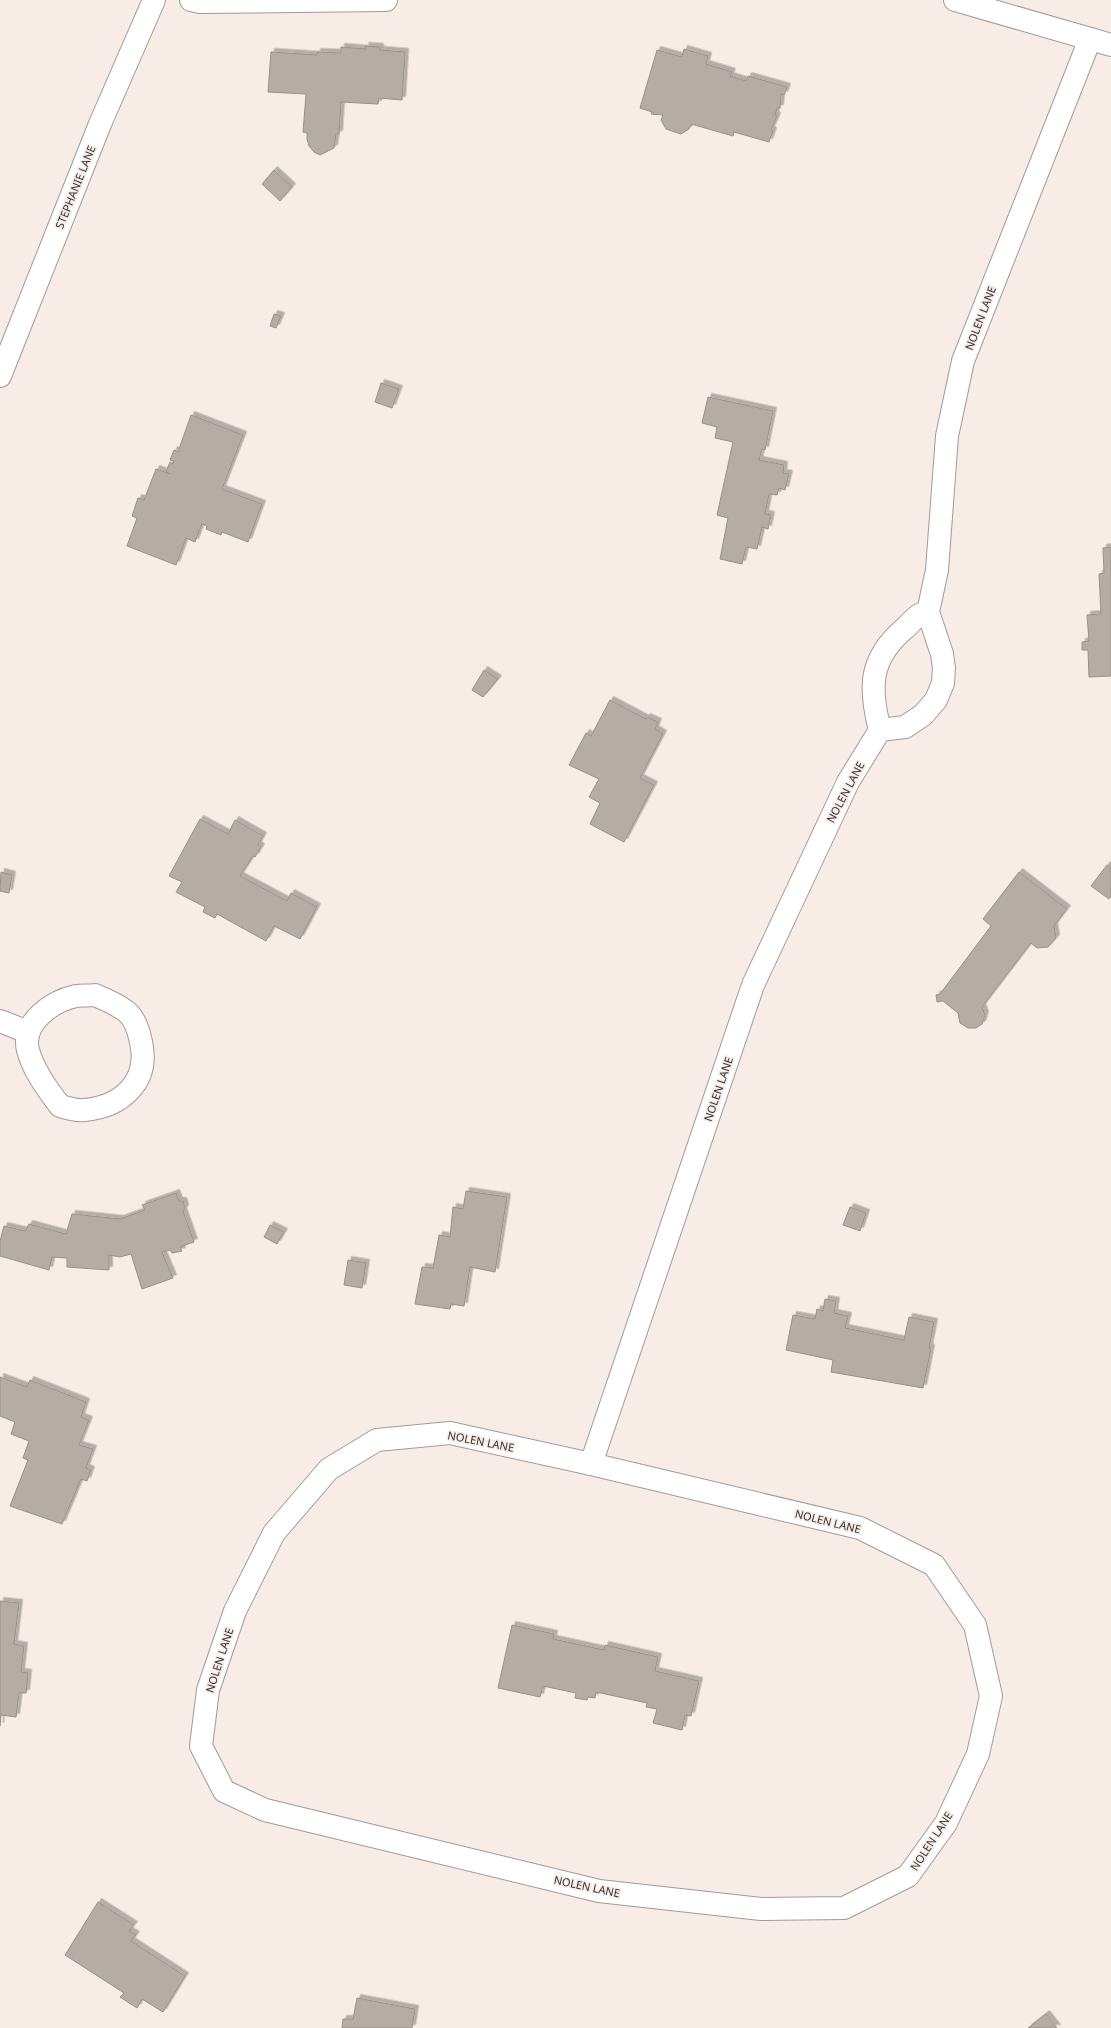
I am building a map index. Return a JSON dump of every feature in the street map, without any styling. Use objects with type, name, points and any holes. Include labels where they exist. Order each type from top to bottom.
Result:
[{"type":"street","name":"STEPHANIE LANE","points":[[0,376],[100,124],[154,0]]},
{"type":"street","points":[[191,0],[200,2],[386,0]]},
{"type":"street","points":[[955,0],[1111,46]]},
{"type":"street","name":"NOLEN LANE","points":[[928,612],[937,570],[947,436],[963,361],[1090,39]]},
{"type":"street","points":[[928,612],[938,639],[944,668],[943,683],[936,700],[923,715],[905,727],[880,730],[875,708],[874,694],[874,677],[879,658],[890,641],[907,627],[917,615],[928,612]]},
{"type":"street","name":"NOLEN LANE","points":[[590,1464],[753,985],[848,782],[880,730]]},
{"type":"street","points":[[95,995],[113,1002],[129,1013],[138,1030],[142,1046],[143,1065],[135,1084],[122,1098],[104,1107],[82,1111],[60,1106],[49,1092],[30,1056],[28,1049],[28,1032],[43,1010],[76,996],[95,995]]},
{"type":"street","points":[[0,1021],[28,1032]]},
{"type":"street","name":"NOLEN LANE","points":[[450,1433],[590,1464],[860,1528],[934,1564],[975,1625],[991,1696],[978,1754],[946,1823],[908,1876],[844,1908],[761,1909],[599,1891],[272,1812],[224,1791],[201,1746],[208,1690],[235,1611],[274,1533],[329,1469],[377,1440],[450,1433]]},
{"type":"building","points":[[365,46],[380,47],[380,50],[405,52],[402,100],[379,98],[378,104],[341,102],[339,134],[336,134],[334,148],[320,155],[314,152],[309,146],[307,133],[303,132],[306,94],[268,92],[271,52],[317,55],[317,52],[341,53],[341,47],[366,49]]},
{"type":"building","points":[[684,49],[708,56],[706,64],[732,72],[730,76],[746,81],[748,76],[787,87],[784,95],[781,94],[780,108],[777,108],[775,115],[777,116],[771,130],[773,131],[769,142],[734,132],[733,136],[691,124],[689,129],[681,134],[666,129],[661,120],[663,115],[651,114],[652,112],[640,108],[657,50],[682,57]]},
{"type":"building","points":[[274,170],[292,187],[280,201],[262,184]]},
{"type":"building","points":[[274,314],[281,316],[276,328],[270,326]]},
{"type":"building","points":[[381,383],[399,389],[392,408],[375,402]]},
{"type":"building","points":[[708,397],[773,411],[765,450],[762,449],[759,460],[784,465],[783,473],[789,474],[785,490],[779,488],[777,495],[769,494],[765,514],[771,515],[768,529],[762,527],[757,549],[746,547],[742,564],[720,559],[728,518],[717,515],[733,442],[715,438],[717,427],[702,423]]},
{"type":"building","points":[[191,415],[243,435],[222,489],[262,504],[248,542],[222,532],[221,535],[206,529],[207,526],[202,524],[195,542],[186,538],[176,565],[127,546],[137,518],[132,516],[138,498],[144,500],[156,469],[170,474],[166,472],[170,462],[173,464],[174,461],[170,460],[174,450],[179,452]]},
{"type":"building","points":[[1111,547],[1111,676],[1089,677],[1088,650],[1082,650],[1082,642],[1089,641],[1087,615],[1101,614],[1099,574],[1104,573],[1103,548]]},
{"type":"building","points":[[484,670],[498,679],[483,697],[472,690]]},
{"type":"building","points":[[610,700],[646,719],[647,717],[658,722],[655,729],[663,734],[640,778],[654,785],[624,842],[590,824],[600,803],[589,797],[599,779],[569,765],[586,733],[591,736]]},
{"type":"building","points":[[200,819],[228,834],[235,820],[263,836],[258,845],[261,847],[255,857],[253,856],[240,876],[287,901],[291,893],[317,907],[300,939],[274,926],[266,941],[217,914],[215,918],[203,912],[205,907],[176,892],[182,882],[169,876]]},
{"type":"building","points":[[1107,865],[1111,868],[1111,896],[1109,899],[1091,886]]},
{"type":"building","points":[[1,872],[12,875],[9,893],[0,891]]},
{"type":"building","points":[[1019,872],[1067,909],[1054,926],[1056,938],[1048,947],[1037,948],[1031,943],[982,1007],[985,1015],[982,1024],[976,1028],[968,1028],[960,1023],[958,1013],[943,1001],[937,1002],[936,995],[940,994],[991,926],[983,919]]},
{"type":"building","points":[[466,1191],[507,1197],[495,1272],[470,1267],[464,1306],[451,1304],[450,1309],[415,1304],[422,1267],[433,1268],[439,1235],[450,1237],[453,1207],[463,1209]]},
{"type":"building","points":[[176,1193],[179,1201],[183,1201],[185,1208],[183,1211],[194,1242],[180,1247],[182,1251],[172,1253],[170,1250],[162,1252],[173,1278],[142,1289],[131,1254],[120,1257],[109,1255],[109,1270],[67,1267],[67,1258],[52,1257],[49,1270],[0,1256],[0,1241],[4,1226],[25,1231],[29,1224],[66,1234],[72,1214],[120,1219],[145,1210],[142,1205]]},
{"type":"building","points":[[850,1207],[866,1213],[860,1231],[843,1225]]},
{"type":"building","points":[[270,1225],[284,1232],[277,1244],[264,1237]]},
{"type":"building","points":[[348,1260],[366,1263],[362,1288],[344,1285]]},
{"type":"building","points":[[825,1299],[836,1301],[834,1313],[848,1316],[845,1328],[904,1340],[909,1317],[934,1322],[929,1348],[931,1348],[923,1388],[831,1372],[833,1360],[786,1350],[793,1315],[815,1319],[817,1309],[823,1311]]},
{"type":"building","points":[[0,1377],[27,1387],[30,1380],[86,1402],[81,1417],[89,1420],[79,1445],[93,1449],[86,1468],[91,1470],[87,1481],[81,1479],[62,1524],[10,1506],[28,1460],[23,1458],[29,1441],[11,1434],[15,1422],[0,1416]]},
{"type":"building","points":[[0,1601],[19,1603],[14,1644],[24,1646],[21,1672],[28,1673],[26,1693],[19,1693],[16,1717],[1,1715],[0,1726]]},
{"type":"building","points":[[512,1625],[554,1634],[553,1639],[604,1650],[605,1645],[658,1657],[655,1671],[699,1681],[691,1716],[685,1715],[682,1730],[653,1723],[657,1709],[646,1707],[647,1703],[596,1692],[595,1698],[588,1697],[587,1700],[575,1698],[576,1693],[543,1686],[540,1697],[498,1688]]},
{"type":"building","points":[[98,1902],[134,1925],[129,1931],[136,1935],[131,1941],[185,1976],[163,2012],[142,1999],[137,2008],[120,1997],[124,1993],[65,1955]]},
{"type":"building","points":[[357,1998],[415,2009],[412,2028],[342,2028],[343,2019],[353,2019]]},
{"type":"building","points":[[1046,2014],[1057,2028],[1028,2028]]}]
